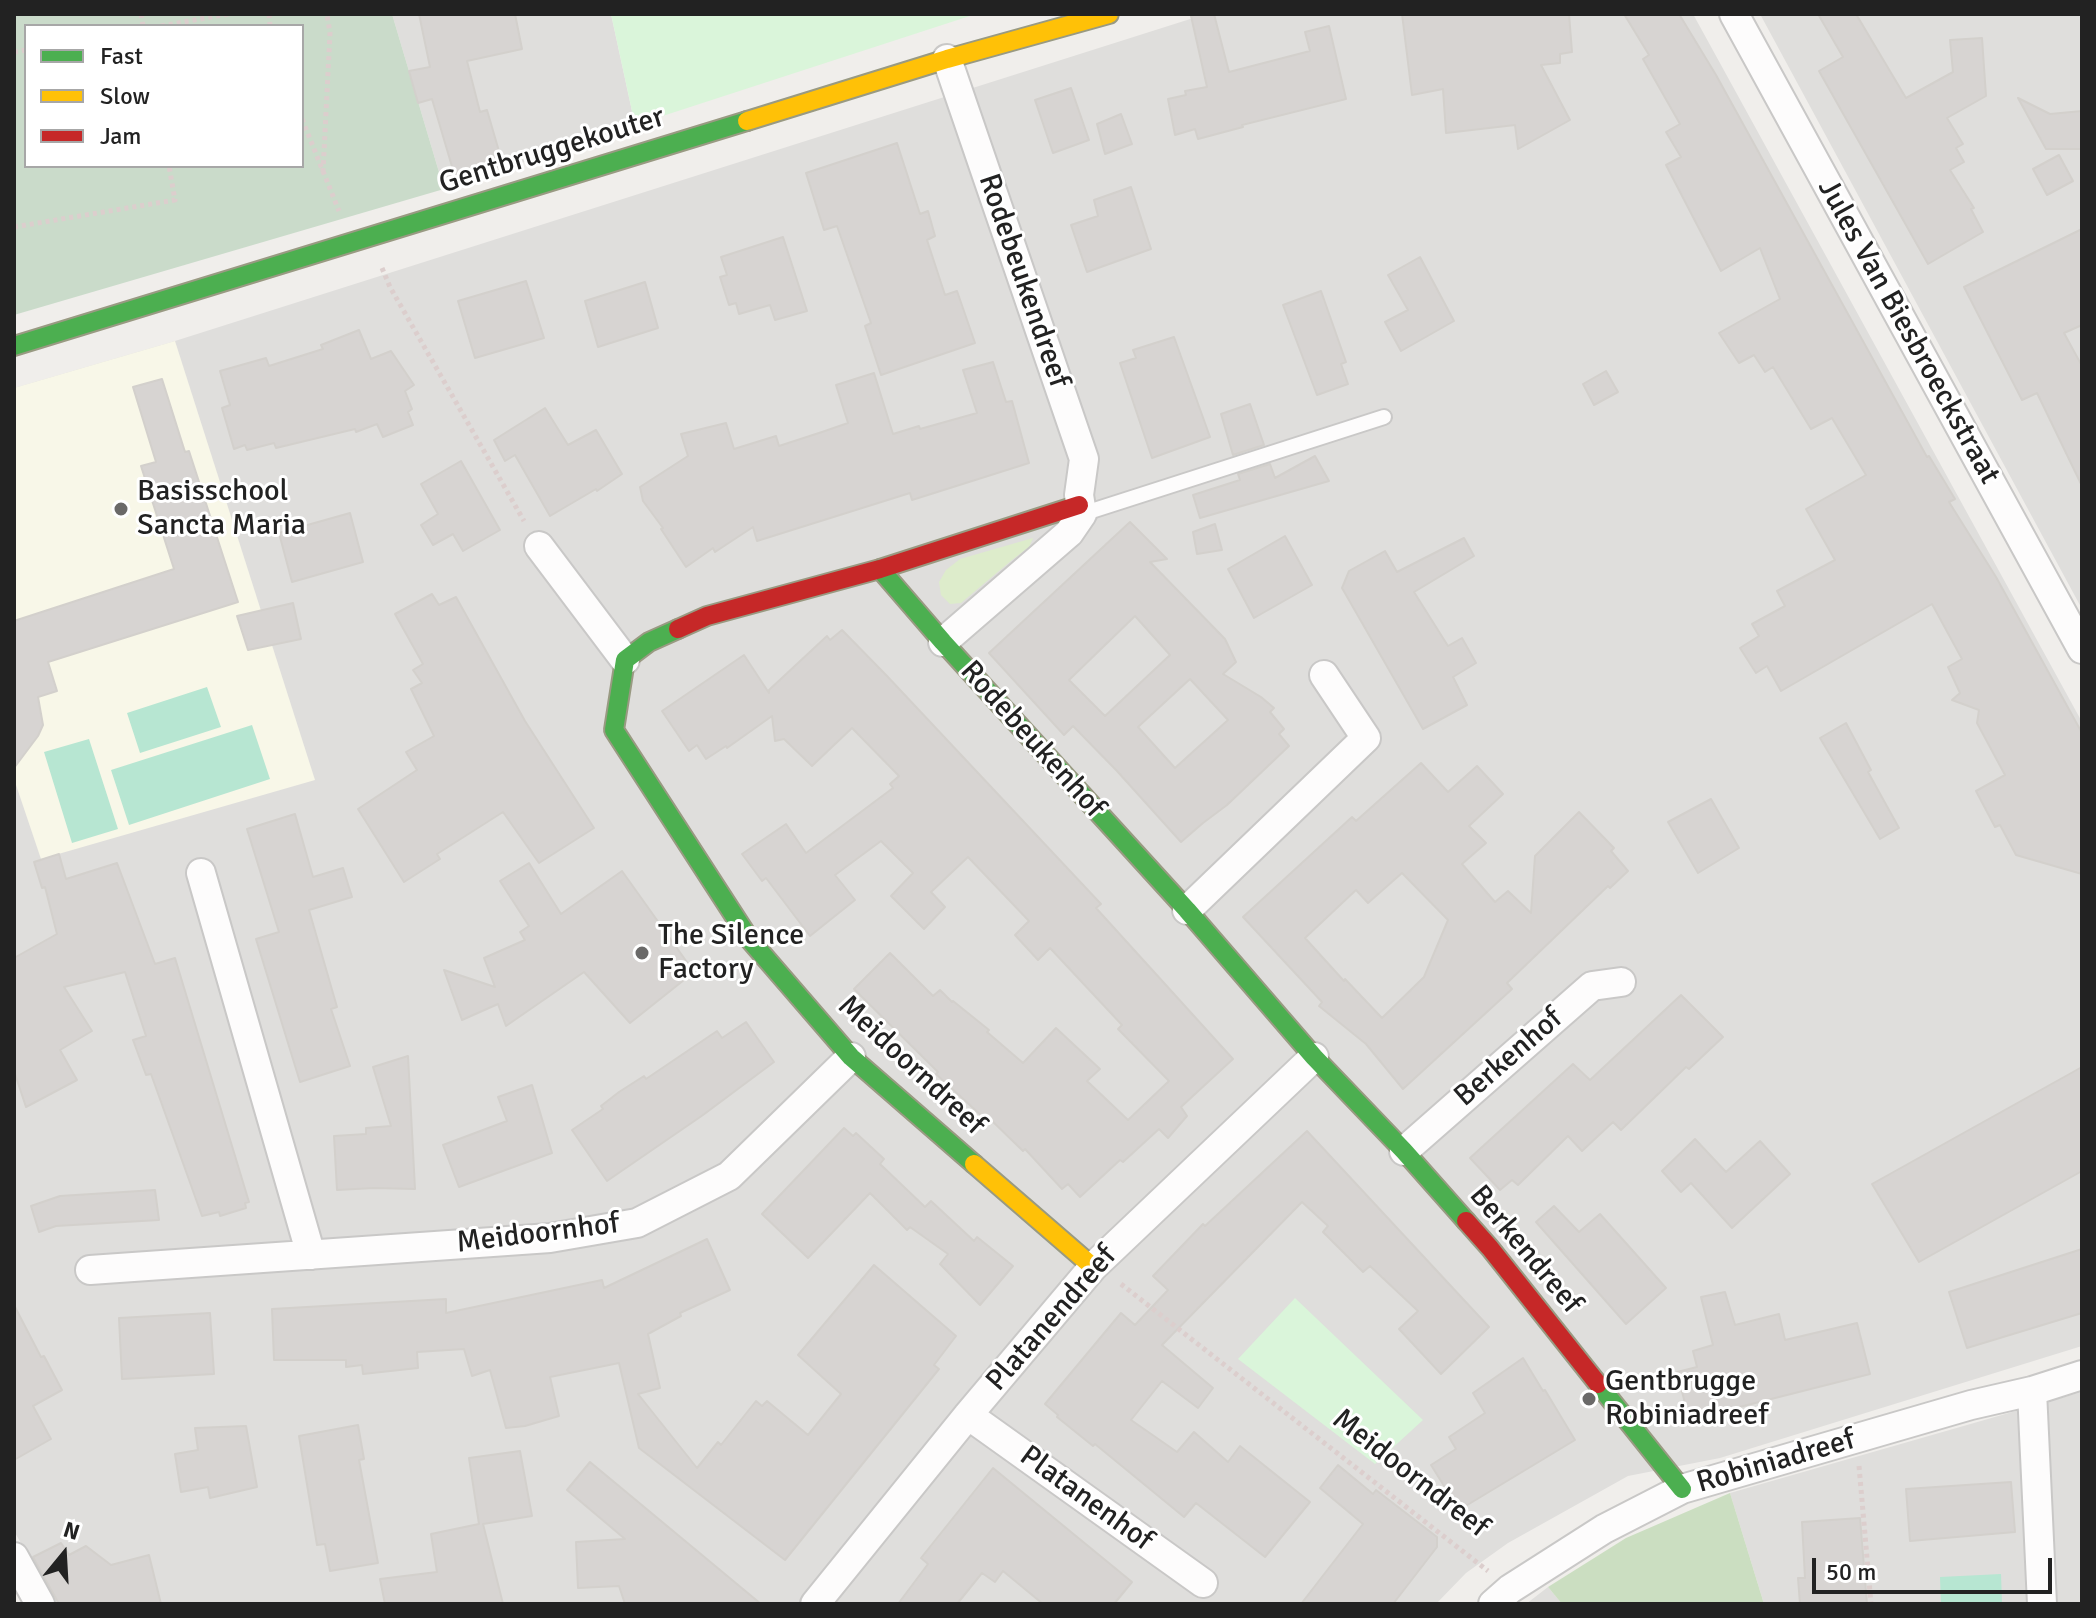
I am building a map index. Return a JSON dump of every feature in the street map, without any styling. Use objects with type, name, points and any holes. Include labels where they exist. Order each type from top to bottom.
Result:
[{"type":"street","name":"Gentbruggekouter","points":[[14,346],[947,59],[1109,14]]},
{"type":"street","name":"Jules Van Biesbroeckstraat","points":[[1734,14],[2079,635]]},
{"type":"street","name":"Rodebeukendreef","points":[[947,59],[1084,459],[1080,510]]},
{"type":"street","points":[[539,546],[625,660],[649,642],[707,616],[1080,510]]},
{"type":"street","points":[[943,642],[1069,533],[1080,510]]},
{"type":"street","name":"Rodebeukenhof","points":[[880,569],[1187,910],[1314,1057]]},
{"type":"street","name":"Meidoorndreef","points":[[625,660],[614,730],[750,940],[851,1057],[1093,1267]]},
{"type":"street","points":[[1187,910],[1366,738],[1324,675]]},
{"type":"street","points":[[201,873],[311,1255]]},
{"type":"street","name":"Berkenhof","points":[[1404,1151],[1592,986],[1621,982]]},
{"type":"street","name":"Meidoornhof","points":[[90,1270],[550,1238],[637,1223],[729,1176],[851,1057]]},
{"type":"street","name":"Berkendreef","points":[[1314,1057],[1404,1151],[1490,1248],[1682,1489]]},
{"type":"street","name":"Platanendreef","points":[[815,1604],[1093,1267],[1314,1057]]},
{"type":"street","name":"Robiniadreef","points":[[1502,1596],[1604,1529],[1682,1489],[2082,1375]]},
{"type":"street","points":[[2032,1391],[2042,1604]]},
{"type":"street","name":"Platanenhof","points":[[968,1415],[1203,1583]]},
{"type":"street","points":[[14,1557],[40,1604]]},
{"type":"lane","points":[[1080,510],[1384,417]]},
{"type":"path","points":[[172,24],[228,14]]},
{"type":"path","points":[[323,172],[330,33],[327,14]]},
{"type":"path","points":[[304,124],[323,172],[539,546]]},
{"type":"path","points":[[14,227],[175,200],[169,168]]},
{"type":"path","name":"Meidoorndreef","points":[[1093,1267],[1124,1285],[1502,1596]]},
{"type":"path","points":[[1857,1438],[1871,1604]]},
{"type":"shaded area","points":[[392,14],[611,14],[635,125],[444,189]]},
{"type":"shaded area","points":[[1206,14],[1693,14],[2082,722],[2082,1346],[1720,1458],[1628,1476],[1508,1543],[1466,1573],[1436,1604],[56,1604],[14,1531],[14,388],[175,341]]},
{"type":"shaded area","points":[[1760,14],[2082,14],[2082,609]]},
{"type":"shaded area","name":"Basisschool Sancta Maria","points":[[175,341],[315,780],[41,859],[14,779],[14,388]]},
{"type":"shaded area","points":[[2082,1392],[2082,1604],[1764,1604],[1730,1493]]},
{"type":"shaded area","points":[[1548,1587],[1562,1604],[1526,1604]]},
{"type":"green space","points":[[14,14],[392,14],[444,189],[14,315]]},
{"type":"green space","points":[[611,14],[976,14],[635,125]]},
{"type":"green space","points":[[1033,538],[1029,547],[961,603],[950,604],[941,595],[939,582],[946,570],[960,559]]},
{"type":"green space","points":[[207,687],[221,727],[140,753],[127,713]]},
{"type":"green space","points":[[252,725],[270,779],[129,825],[111,770]]},
{"type":"green space","points":[[89,739],[118,829],[72,843],[44,752]]},
{"type":"green space","points":[[1295,1298],[1423,1420],[1375,1464],[1238,1359]]},
{"type":"green space","points":[[1730,1493],[1764,1604],[1562,1604],[1548,1587],[1626,1538]]},
{"type":"green space","points":[[2001,1574],[2002,1603],[1941,1604],[1940,1577]]},
{"type":"building","points":[[419,14],[515,14],[522,49],[467,61],[480,112],[487,110],[503,165],[456,180],[432,99],[418,103],[409,71],[430,67]]},
{"type":"building","points":[[1214,14],[1229,72],[1310,51],[1305,32],[1329,26],[1346,99],[1198,139],[1195,129],[1175,135],[1168,99],[1186,95],[1185,91],[1207,87],[1191,16]]},
{"type":"building","points":[[1402,14],[1569,14],[1572,52],[1560,54],[1560,63],[1541,65],[1570,120],[1518,149],[1515,125],[1446,133],[1443,89],[1412,95]]},
{"type":"building","points":[[1624,14],[1679,14],[1716,75],[1927,457],[1955,499],[1949,502],[1996,577],[2082,733],[2082,874],[2016,855],[2000,825],[1995,827],[1976,791],[2005,775],[1977,723],[1979,710],[1952,700],[1960,693],[1948,667],[1962,659],[1932,604],[1781,691],[1767,666],[1756,673],[1740,648],[1759,636],[1752,624],[1785,606],[1777,591],[1835,560],[1806,509],[1866,475],[1832,418],[1811,429],[1773,367],[1765,372],[1754,355],[1739,363],[1719,333],[1780,299],[1760,248],[1721,271],[1666,165],[1681,157],[1666,132],[1680,124],[1643,59],[1649,55]]},
{"type":"building","points":[[1818,14],[1856,14],[1906,98],[1953,72],[1950,40],[1982,38],[1986,96],[1947,118],[1963,144],[1956,148],[1964,162],[1950,170],[1974,208],[1971,209],[1983,232],[1928,264],[1819,71],[1843,57]]},
{"type":"building","points":[[1071,88],[1089,140],[1053,153],[1035,100]]},
{"type":"building","points":[[2018,98],[2050,114],[2082,111],[2082,149],[2046,149]]},
{"type":"building","points":[[1121,114],[1132,144],[1105,154],[1097,124]]},
{"type":"building","points":[[897,143],[920,214],[928,211],[935,236],[927,240],[945,295],[957,291],[975,343],[881,375],[865,326],[871,323],[837,226],[824,230],[806,173]]},
{"type":"building","points":[[2059,155],[2073,181],[2047,195],[2033,169]]},
{"type":"building","points":[[1131,187],[1151,249],[1087,272],[1071,225],[1098,216],[1094,200]]},
{"type":"building","points":[[2082,229],[2082,325],[2064,333],[2082,366],[2082,486],[2037,393],[2022,400],[1964,287]]},
{"type":"building","points":[[783,237],[807,311],[775,320],[770,305],[739,314],[736,303],[729,305],[720,277],[727,275],[721,257]]},
{"type":"building","points":[[1420,257],[1454,321],[1401,351],[1385,322],[1408,310],[1388,275]]},
{"type":"building","points":[[526,281],[544,338],[475,358],[458,301]]},
{"type":"building","points":[[645,282],[658,328],[598,347],[585,301]]},
{"type":"building","points":[[1321,291],[1346,362],[1341,364],[1348,384],[1317,395],[1283,305]]},
{"type":"building","points":[[359,330],[371,359],[391,351],[414,385],[405,391],[412,409],[408,412],[413,425],[383,437],[377,424],[356,432],[355,429],[276,448],[274,443],[247,450],[245,445],[234,449],[222,408],[230,405],[220,371],[266,358],[269,366],[323,349],[321,345]]},
{"type":"building","points":[[1174,337],[1210,437],[1152,458],[1120,363],[1136,358],[1133,350]]},
{"type":"building","points":[[993,362],[1006,402],[1012,401],[1029,463],[912,500],[910,493],[757,541],[753,527],[715,552],[713,548],[686,567],[643,501],[640,487],[688,456],[681,434],[726,423],[734,449],[776,436],[779,446],[848,423],[836,385],[874,373],[893,434],[919,426],[920,429],[977,413],[963,370]]},
{"type":"building","points":[[1606,371],[1618,392],[1594,405],[1583,384]]},
{"type":"building","points":[[162,379],[238,602],[48,662],[57,691],[38,697],[43,725],[14,768],[14,621],[174,569],[141,466],[156,462],[133,387]]},
{"type":"building","points":[[1250,404],[1264,445],[1233,455],[1221,414]]},
{"type":"building","points":[[545,408],[568,445],[596,430],[622,474],[550,516],[515,455],[505,461],[494,440]]},
{"type":"building","points":[[1315,456],[1329,481],[1200,518],[1193,495],[1240,480],[1238,474],[1270,464],[1275,478]]},
{"type":"building","points":[[461,461],[500,530],[463,551],[453,534],[433,545],[421,525],[438,514],[421,484]]},
{"type":"building","points":[[350,513],[363,562],[292,582],[279,533]]},
{"type":"building","points":[[1130,522],[1167,559],[1150,562],[1225,639],[1236,662],[1223,674],[1274,708],[1270,712],[1284,729],[1279,734],[1289,746],[1227,805],[1181,842],[1073,726],[1064,735],[989,653]],"holes":[[[1135,616],[1170,655],[1105,716],[1069,680]],[[1190,679],[1228,720],[1175,768],[1138,727]]]},
{"type":"building","points":[[1215,524],[1222,550],[1197,554],[1193,532]]},
{"type":"building","points":[[1285,536],[1312,585],[1254,618],[1228,569]]},
{"type":"building","points":[[1464,538],[1474,556],[1414,592],[1448,646],[1462,638],[1476,663],[1453,677],[1467,705],[1423,729],[1342,588],[1349,571],[1385,551],[1397,572]]},
{"type":"building","points":[[432,594],[439,605],[456,597],[525,721],[594,828],[539,863],[503,812],[437,854],[440,859],[404,882],[358,809],[417,770],[406,752],[434,736],[411,689],[422,683],[413,670],[423,664],[395,614]]},
{"type":"building","points":[[293,603],[301,639],[248,650],[237,616]]},
{"type":"building","points":[[842,630],[1101,904],[1096,908],[1233,1059],[1181,1107],[1187,1116],[1168,1138],[1159,1129],[1080,1197],[1068,1184],[1062,1189],[1025,1149],[1023,1151],[987,1116],[985,1119],[936,1074],[938,1072],[854,989],[890,953],[933,996],[940,990],[1023,1063],[1056,1028],[1100,1069],[1087,1081],[1128,1120],[1169,1081],[1118,1029],[1122,1025],[1050,948],[1038,960],[1015,935],[1029,921],[968,857],[931,892],[945,907],[924,929],[891,896],[913,873],[881,841],[835,875],[855,900],[810,936],[766,878],[762,881],[742,854],[786,824],[806,853],[893,788],[890,784],[899,776],[852,728],[812,766],[784,739],[775,741],[772,716],[706,759],[697,745],[689,751],[662,711],[744,655],[769,693],[827,636],[830,640]]},
{"type":"building","points":[[1846,723],[1871,770],[1868,772],[1899,828],[1880,839],[1820,738]]},
{"type":"building","points":[[1421,763],[1448,792],[1477,766],[1503,794],[1469,826],[1486,843],[1462,864],[1495,902],[1508,891],[1531,913],[1535,856],[1579,812],[1614,848],[1611,851],[1628,871],[1610,888],[1608,886],[1507,983],[1512,989],[1403,1089],[1366,1044],[1319,1006],[1322,1002],[1243,917],[1352,817],[1356,821]],"holes":[[[1402,873],[1448,920],[1424,977],[1382,1018],[1305,938],[1356,890],[1368,903]]]},
{"type":"building","points":[[1711,799],[1739,848],[1698,873],[1668,822]]},
{"type":"building","points":[[295,814],[313,877],[343,868],[352,897],[309,910],[337,1007],[331,1009],[350,1066],[300,1082],[256,939],[279,932],[247,829]]},
{"type":"building","points":[[59,854],[66,879],[117,863],[155,964],[175,958],[249,1202],[245,1203],[246,1208],[220,1216],[219,1212],[202,1216],[151,1074],[146,1075],[133,1040],[146,1036],[125,972],[64,987],[92,1031],[60,1050],[77,1080],[26,1107],[14,1071],[14,958],[57,934],[45,887],[42,888],[34,862]]},
{"type":"building","points":[[529,863],[561,914],[622,871],[694,972],[630,1023],[584,972],[506,1026],[498,1004],[462,1020],[444,970],[495,987],[484,958],[525,940],[520,932],[529,926],[500,881]]},
{"type":"building","points":[[1681,995],[1723,1037],[1689,1069],[1686,1067],[1621,1130],[1613,1122],[1582,1151],[1568,1136],[1518,1185],[1512,1180],[1500,1190],[1470,1158],[1573,1064],[1590,1080]]},
{"type":"building","points":[[746,1022],[774,1062],[607,1181],[572,1130],[644,1076],[646,1079],[717,1031],[722,1038]]},
{"type":"building","points":[[408,1056],[415,1189],[337,1190],[334,1136],[366,1134],[366,1128],[391,1126],[373,1067]]},
{"type":"building","points":[[2082,1067],[2082,1171],[1919,1262],[1872,1184]]},
{"type":"building","points":[[532,1085],[552,1153],[459,1187],[443,1145],[507,1121],[498,1097]]},
{"type":"building","points":[[844,1128],[853,1136],[856,1133],[884,1159],[880,1164],[925,1207],[931,1201],[974,1241],[977,1237],[1013,1266],[980,1305],[940,1264],[948,1254],[910,1227],[907,1230],[870,1193],[808,1258],[762,1214]]},
{"type":"building","points":[[1307,1131],[1489,1327],[1441,1374],[1399,1329],[1418,1311],[1370,1266],[1363,1272],[1323,1232],[1328,1226],[1302,1202],[1162,1345],[1213,1388],[1198,1408],[1162,1381],[1131,1420],[1177,1452],[1194,1432],[1228,1462],[1240,1446],[1310,1502],[1265,1557],[1196,1503],[1184,1517],[1057,1417],[1045,1404],[1121,1313],[1135,1325],[1168,1290],[1153,1276],[1203,1224],[1205,1226]]},
{"type":"building","points":[[1695,1139],[1726,1172],[1760,1141],[1790,1174],[1732,1228],[1691,1183],[1681,1192],[1662,1171]]},
{"type":"building","points":[[155,1190],[159,1220],[56,1226],[39,1232],[31,1206],[60,1196]]},
{"type":"building","points":[[1554,1206],[1579,1232],[1600,1214],[1666,1288],[1626,1324],[1536,1222]]},
{"type":"building","points":[[707,1239],[730,1290],[680,1313],[681,1316],[648,1334],[660,1388],[638,1394],[697,1468],[718,1442],[721,1445],[756,1401],[762,1406],[767,1401],[808,1435],[841,1394],[798,1355],[874,1265],[956,1336],[934,1365],[939,1369],[785,1560],[639,1448],[619,1363],[550,1377],[559,1416],[506,1428],[490,1370],[472,1376],[464,1349],[417,1352],[418,1368],[363,1374],[362,1365],[346,1367],[346,1360],[274,1360],[272,1309],[446,1299],[446,1313],[602,1280],[604,1288]]},
{"type":"building","points":[[2082,1249],[2082,1313],[1967,1348],[1949,1292]]},
{"type":"building","points":[[1725,1292],[1735,1325],[1779,1314],[1785,1340],[1857,1323],[1870,1374],[1696,1418],[1694,1410],[1687,1411],[1677,1372],[1697,1367],[1693,1351],[1713,1345],[1701,1297]]},
{"type":"building","points":[[14,1305],[62,1390],[33,1406],[51,1439],[14,1460]]},
{"type":"building","points":[[210,1313],[214,1374],[122,1379],[119,1318]]},
{"type":"building","points":[[1523,1358],[1575,1440],[1459,1510],[1431,1465],[1456,1449],[1449,1437],[1485,1413],[1473,1393]]},
{"type":"building","points":[[358,1425],[364,1459],[359,1460],[378,1563],[330,1571],[325,1544],[317,1545],[299,1436]]},
{"type":"building","points":[[246,1426],[257,1487],[210,1498],[208,1487],[181,1492],[175,1454],[198,1450],[195,1428]]},
{"type":"building","points":[[520,1451],[532,1516],[483,1524],[503,1604],[385,1604],[380,1579],[437,1572],[431,1534],[479,1524],[469,1458]]},
{"type":"building","points":[[590,1462],[761,1604],[625,1604],[619,1586],[578,1588],[576,1542],[625,1539],[567,1490]]},
{"type":"building","points":[[1338,1465],[1373,1494],[1376,1490],[1437,1537],[1437,1547],[1393,1604],[1301,1604],[1363,1524],[1320,1488]]},
{"type":"building","points":[[993,1468],[1132,1582],[1114,1604],[1043,1604],[1003,1571],[995,1582],[982,1573],[957,1604],[898,1604],[928,1564],[921,1558]]},
{"type":"building","points":[[2011,1482],[2015,1532],[1910,1541],[1906,1489]]},
{"type":"building","points":[[1860,1518],[1867,1604],[1800,1604],[1798,1578],[1805,1578],[1802,1522]]},
{"type":"building","points":[[61,1543],[69,1555],[86,1546],[111,1565],[149,1555],[161,1604],[59,1604],[33,1557]]},
{"type":"traffic: fast","points":[[14,346],[747,121]]},
{"type":"traffic: fast","points":[[880,569],[1187,910],[1314,1057],[1466,1221]]},
{"type":"traffic: fast","points":[[678,629],[649,642],[625,660],[614,730],[750,940],[851,1057],[974,1164]]},
{"type":"traffic: fast","points":[[1598,1384],[1682,1489]]},
{"type":"traffic: slow","points":[[747,121],[947,59],[1109,14]]},
{"type":"traffic: slow","points":[[974,1164],[1093,1267]]},
{"type":"traffic: jam","points":[[678,629],[707,616],[880,569],[1079,505]]},
{"type":"traffic: jam","points":[[1466,1221],[1598,1384]]},
{"type":"place","name":"Basisschool Sancta Maria","points":[[121,509]]},
{"type":"place","name":"The Silence Factory","points":[[642,953]]},
{"type":"place","name":"Gentbrugge Robiniadreef","points":[[1589,1399]]}]
